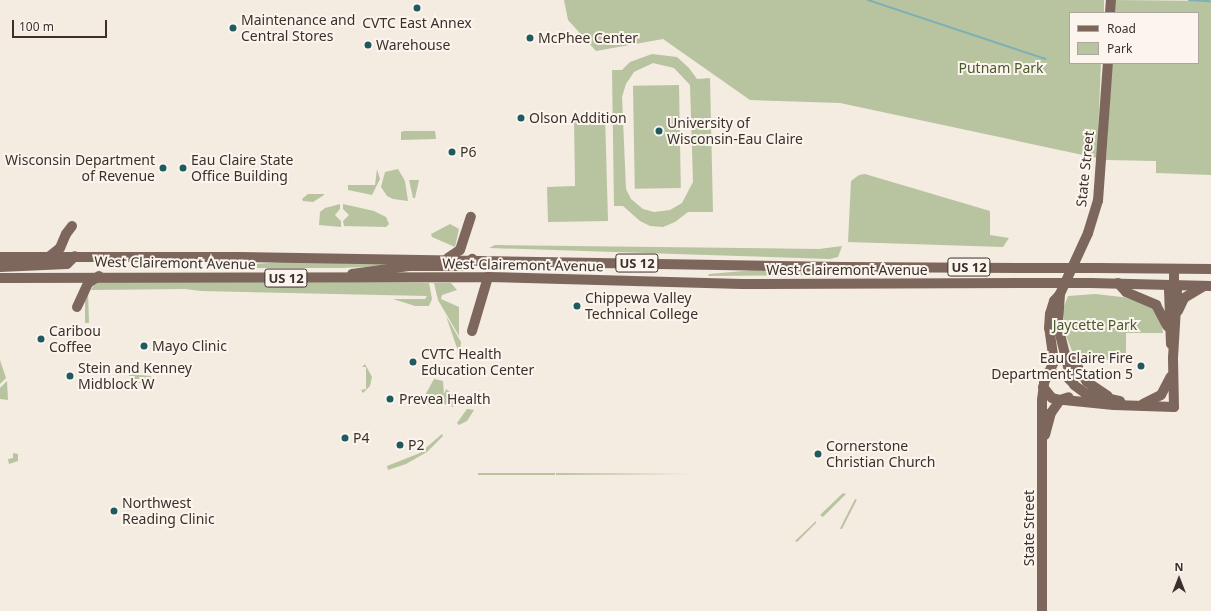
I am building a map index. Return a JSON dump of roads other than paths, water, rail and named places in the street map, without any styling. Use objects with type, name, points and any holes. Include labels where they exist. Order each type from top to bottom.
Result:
[{"type":"main road","points":[[1110,12],[1111,0]]},
{"type":"main road","name":"State Street","points":[[1049,374],[1054,357],[1049,332],[1050,314],[1054,301],[1060,294],[1088,233],[1098,201],[1108,64]]},
{"type":"main road","points":[[446,259],[455,256],[460,250],[471,217]]},
{"type":"main road","points":[[50,256],[60,248],[66,234],[72,226]]},
{"type":"main road","points":[[0,266],[67,264],[75,256]]},
{"type":"main road","name":"West Clairemont Avenue","points":[[0,257],[75,256],[472,259],[836,267],[1174,269]]},
{"type":"main road","points":[[338,278],[374,269],[464,266],[472,259]]},
{"type":"main road","points":[[1173,372],[1169,384],[1161,395],[1150,402],[1134,406],[1112,398],[1085,393],[1073,382],[1059,373],[1049,374],[1043,387],[1048,395],[1062,400],[1134,406],[1174,407],[1173,358],[1177,313],[1177,290],[1174,285],[1174,269]]},
{"type":"main road","name":"US 12","points":[[1174,269],[1211,269]]},
{"type":"main road","points":[[77,306],[88,283],[99,276]]},
{"type":"main road","name":"West Clairemont Avenue","points":[[0,278],[99,276],[338,278],[488,277],[749,284],[1118,283]]},
{"type":"main road","points":[[472,331],[488,277]]},
{"type":"main road","points":[[1118,283],[1126,292],[1156,305],[1169,329]]},
{"type":"main road","name":"US 12","points":[[1118,283],[1208,286]]},
{"type":"main road","points":[[1173,358],[1169,329],[1169,290],[1174,285]]},
{"type":"main road","points":[[1177,313],[1184,298],[1208,286]]},
{"type":"main road","name":"State Street","points":[[1060,294],[1058,318],[1073,382]]},
{"type":"main road","points":[[1062,339],[1087,382],[1112,398]]},
{"type":"main road","points":[[1062,400],[1071,394],[1073,382]]},
{"type":"main road","name":"State Street","points":[[1042,611],[1043,444],[1041,433],[1043,387]]},
{"type":"main road","name":"State Street","points":[[1043,444],[1051,413],[1062,400]]},
{"type":"waterway","points":[[868,0],[1045,59]]},
{"type":"waterway","points":[[1189,0],[1211,1]]},
{"type":"place","name":"CVTC East Annex","points":[[417,8]]},
{"type":"place","name":"Maintenance and Central Stores","points":[[233,28]]},
{"type":"place","name":"McPhee Center","points":[[530,38]]},
{"type":"place","name":"Warehouse","points":[[368,45]]},
{"type":"place","name":"Olson Addition","points":[[521,118]]},
{"type":"place","name":"University of Wisconsin-Eau Claire","points":[[659,131]]},
{"type":"place","name":"P6","points":[[452,152]]},
{"type":"place","name":"Wisconsin Department of Revenue","points":[[163,168]]},
{"type":"place","name":"Eau Claire State Office Building","points":[[183,168]]},
{"type":"place","name":"Chippewa Valley Technical College","points":[[577,306]]},
{"type":"place","name":"Caribou Coffee","points":[[41,339]]},
{"type":"place","name":"Mayo Clinic","points":[[144,346]]},
{"type":"place","name":"CVTC Health Education Center","points":[[413,362]]},
{"type":"place","name":"Eau Claire Fire Department Station 5","points":[[1141,366]]},
{"type":"place","name":"Stein and Kenney Midblock W","points":[[70,376]]},
{"type":"place","name":"Prevea Health","points":[[390,399]]},
{"type":"place","name":"P4","points":[[345,438]]},
{"type":"place","name":"P2","points":[[400,445]]},
{"type":"place","name":"Cornerstone Christian Church","points":[[818,454]]},
{"type":"place","name":"Northwest Reading Clinic","points":[[114,511]]},
{"type":"park label","name":"Putnam Park","points":[[1001,68]]},
{"type":"park label","name":"Jaycette Park","points":[[1095,325]]}]
